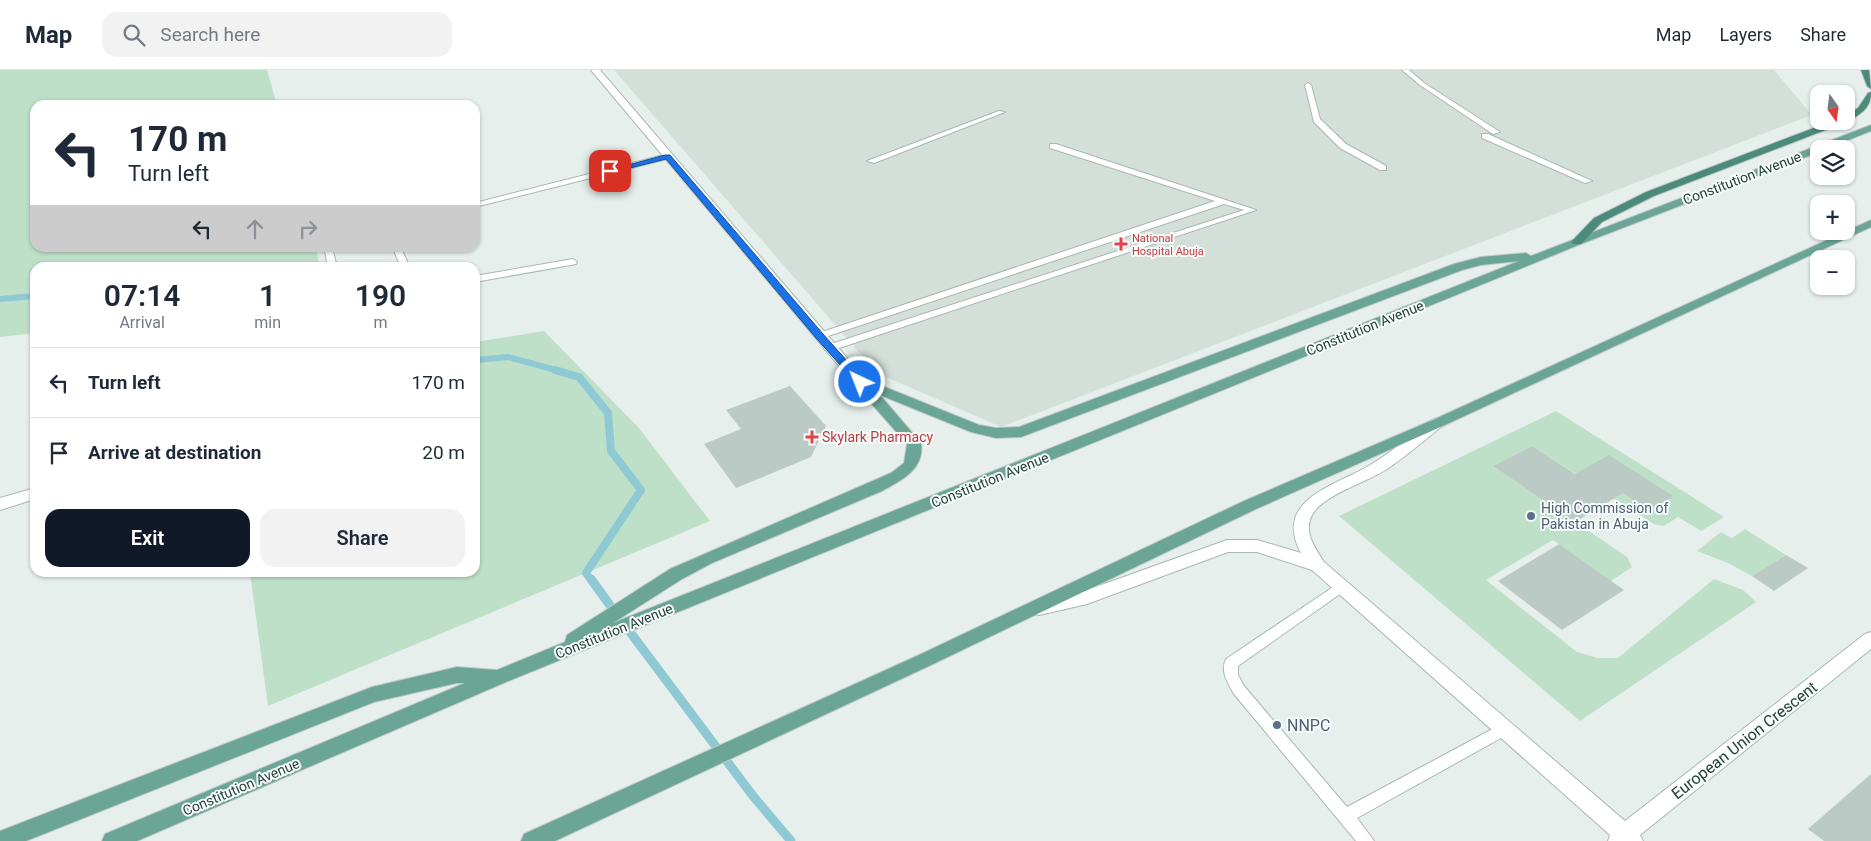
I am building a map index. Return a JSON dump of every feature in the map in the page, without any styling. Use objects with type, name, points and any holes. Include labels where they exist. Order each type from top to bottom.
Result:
[{"type":"highway","points":[[1865,70],[1871,86]]},
{"type":"highway","points":[[1855,114],[1861,110],[1871,96]]},
{"type":"highway","points":[[1577,242],[1598,220],[1650,194],[1817,130]]},
{"type":"main road","name":"Constitution Avenue","points":[[113,841],[499,677],[1542,256],[1871,128]]},
{"type":"main road","points":[[532,841],[925,660],[1250,505],[1440,422],[1871,223]]},
{"type":"main road","points":[[860,382],[976,430],[1002,434],[1022,432],[1458,267],[1481,261],[1542,256]]},
{"type":"main road","points":[[543,660],[684,570],[737,544],[877,487],[906,471],[911,465],[915,450],[914,442],[860,382]]},
{"type":"main road","points":[[0,841],[372,695],[457,675],[499,677]]},
{"type":"street","points":[[595,70],[860,382]]},
{"type":"street","points":[[1440,422],[1381,467],[1328,493],[1311,506],[1302,520],[1303,544],[1318,566],[1505,729],[1625,839]]},
{"type":"street","points":[[0,504],[30,495]]},
{"type":"street","points":[[1031,610],[1081,599],[1227,546],[1257,546],[1287,554],[1318,566]]},
{"type":"street","name":"European Union Crescent","points":[[1625,839],[1871,639]]},
{"type":"lane","points":[[1405,70],[1422,84],[1496,132]]},
{"type":"lane","points":[[1308,85],[1317,120],[1343,146],[1383,168]]},
{"type":"lane","points":[[871,161],[1001,112]]},
{"type":"lane","points":[[1485,136],[1588,182]]},
{"type":"lane","points":[[830,348],[1252,210],[1079,156],[1053,146]]},
{"type":"lane","points":[[480,204],[668,156]]},
{"type":"lane","points":[[819,336],[1223,201]]},
{"type":"lane","points":[[480,278],[573,262]]},
{"type":"lane","points":[[1342,586],[1231,663],[1231,676],[1239,690],[1366,841]]},
{"type":"lane","points":[[1345,816],[1505,729]]},
{"type":"shaded area","name":"National Hospital Abuja","points":[[614,70],[1774,70],[1810,113],[1810,116],[1001,427],[877,373]]},
{"type":"green space","points":[[0,70],[267,70],[276,100],[30,100],[30,252],[317,252],[319,262],[30,262],[30,334],[0,337]]},
{"type":"green space","points":[[544,331],[639,428],[710,521],[268,706],[251,577],[480,577],[480,341]]},
{"type":"green space","points":[[1556,411],[1724,517],[1701,531],[1678,517],[1664,526],[1654,524],[1532,446],[1493,466],[1627,557],[1632,567],[1611,581],[1553,540],[1486,580],[1577,652],[1598,658],[1618,658],[1714,579],[1743,590],[1756,602],[1580,721],[1339,516]]},
{"type":"green space","points":[[1745,529],[1786,555],[1752,576],[1728,563],[1697,551],[1721,532],[1732,538]]},
{"type":"building","points":[[790,386],[826,426],[811,457],[736,488],[704,444],[741,429],[726,410]]},
{"type":"building","points":[[1532,446],[1575,474],[1609,455],[1673,496],[1649,510],[1623,493],[1575,522],[1493,466]]},
{"type":"building","points":[[1559,544],[1624,590],[1562,630],[1498,581]]},
{"type":"building","points":[[1786,555],[1808,568],[1774,591],[1752,576]]},
{"type":"building","points":[[1871,774],[1871,841],[1824,841],[1808,829]]},
{"type":"waterway","points":[[0,299],[30,296]]},
{"type":"waterway","points":[[480,360],[508,357],[559,371]]},
{"type":"waterway","points":[[555,370],[579,377],[608,413],[611,451],[641,490],[586,573],[591,580]]},
{"type":"waterway","points":[[591,579],[617,615]]},
{"type":"waterway","points":[[624,624],[753,796],[791,841]]},
{"type":"place","name":"National Hospital Abuja","points":[[1121,244]]},
{"type":"place","name":"Skylark Pharmacy","points":[[812,437]]},
{"type":"place","name":"High Commission of Pakistan in Abuja","points":[[1531,516]]},
{"type":"place","name":"NNPC","points":[[1277,725]]},
{"type":"route","points":[[610,171],[668,156],[860,382]]}]
